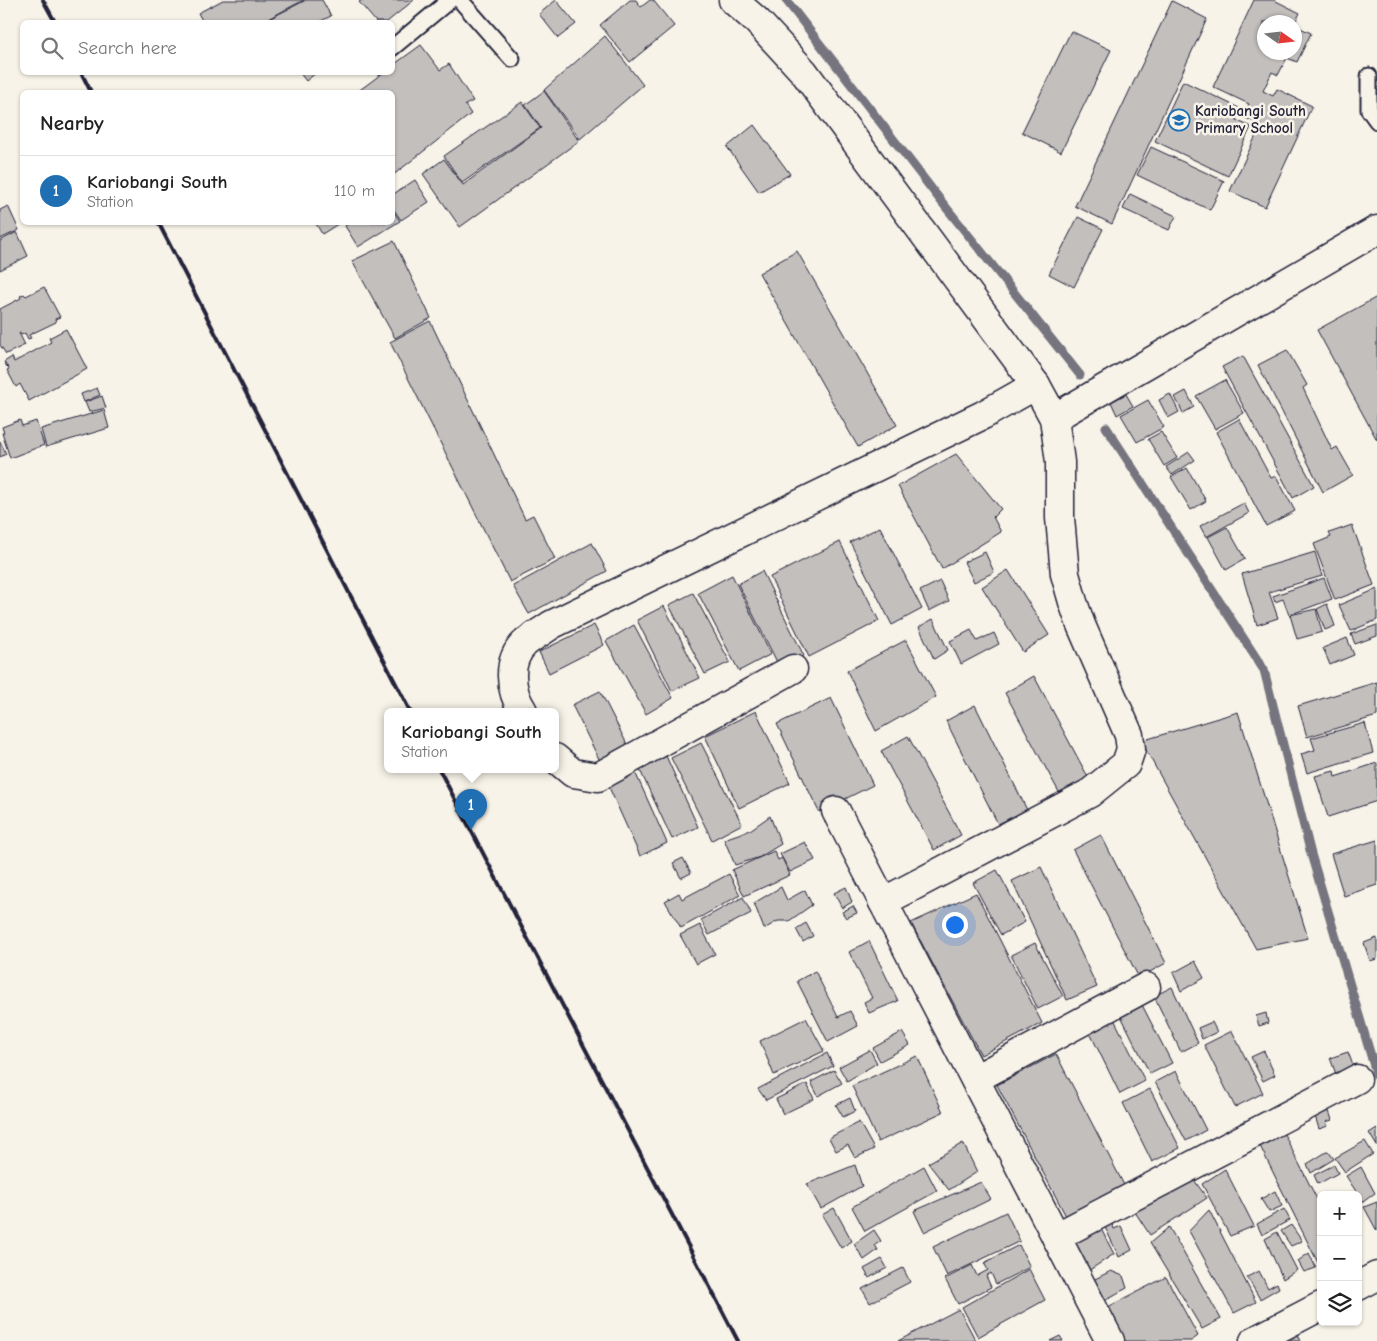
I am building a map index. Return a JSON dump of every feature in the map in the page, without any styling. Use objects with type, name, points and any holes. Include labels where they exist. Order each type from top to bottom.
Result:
[{"type":"street","points":[[733,0],[757,21],[804,72],[1036,386],[1054,418],[1060,462],[1060,518],[1065,574],[1081,625],[1129,735],[1131,749],[1126,764],[1090,793],[883,902]]},
{"type":"street","points":[[1054,418],[1377,230]]},
{"type":"street","points":[[521,708],[511,680],[514,659],[524,643],[551,625],[983,415],[1036,386]]},
{"type":"street","points":[[559,761],[573,773],[598,777],[794,669]]},
{"type":"street","points":[[836,811],[1110,1341]]},
{"type":"street","points":[[974,1079],[1146,986]]},
{"type":"street","points":[[1056,1237],[1357,1080]]},
{"type":"street","points":[[1362,1284],[1377,1276]]},
{"type":"street","points":[[1254,1341],[1317,1308]]},
{"type":"lane","points":[[395,46],[450,0]]},
{"type":"lane","points":[[460,0],[512,59]]},
{"type":"lane","points":[[1368,76],[1369,110],[1377,121]]},
{"type":"building","points":[[223,0],[304,0],[266,20],[202,20],[198,13]]},
{"type":"building","points":[[306,0],[322,0],[331,16],[323,20],[267,20]]},
{"type":"building","points":[[362,0],[414,0],[389,20],[374,20],[359,2]]},
{"type":"building","points":[[556,0],[576,24],[558,38],[539,14]]},
{"type":"building","points":[[630,0],[636,0],[641,7],[650,0],[653,0],[674,26],[630,62],[600,25]]},
{"type":"building","points":[[1254,0],[1274,0],[1300,13],[1299,15],[1257,15],[1257,60],[1286,60],[1278,75],[1272,72],[1263,91],[1273,96],[1277,89],[1312,106],[1265,207],[1230,191],[1261,125],[1243,117],[1249,104],[1213,87]]},
{"type":"building","points":[[1172,1],[1207,19],[1112,224],[1075,206]]},
{"type":"building","points":[[1302,29],[1311,33],[1302,52]]},
{"type":"building","points":[[1071,31],[1111,50],[1061,152],[1022,132]]},
{"type":"building","points":[[605,36],[643,85],[580,139],[544,90]]},
{"type":"building","points":[[421,45],[440,70],[449,64],[473,101],[465,105],[471,114],[395,174],[395,90],[360,90],[380,75],[395,75],[395,64]]},
{"type":"building","points":[[301,75],[313,75],[306,81]]},
{"type":"building","points":[[1183,81],[1241,109],[1236,120],[1251,127],[1228,176],[1155,141]]},
{"type":"building","points":[[544,91],[579,141],[460,227],[423,174],[444,159],[463,185],[541,128],[525,105]]},
{"type":"building","points":[[522,102],[540,128],[462,183],[444,156]]},
{"type":"building","points":[[754,125],[790,174],[759,192],[727,147]]},
{"type":"building","points":[[1151,147],[1224,181],[1210,210],[1137,175]]},
{"type":"building","points":[[415,180],[429,202],[401,220],[395,211],[395,193]]},
{"type":"building","points":[[1130,194],[1176,216],[1169,230],[1123,209]]},
{"type":"building","points":[[8,206],[19,230],[0,239],[0,210]]},
{"type":"building","points":[[395,214],[400,221],[395,224]]},
{"type":"building","points":[[1078,217],[1103,229],[1074,287],[1049,274]]},
{"type":"building","points":[[317,225],[336,225],[322,234]]},
{"type":"building","points":[[346,225],[394,225],[358,247],[345,226]]},
{"type":"building","points":[[17,232],[28,256],[0,270],[0,241]]},
{"type":"building","points":[[394,241],[431,318],[395,338],[352,261]]},
{"type":"building","points":[[797,251],[897,425],[858,447],[759,273]]},
{"type":"building","points":[[44,287],[60,317],[55,319],[56,322],[29,335],[31,338],[28,339],[25,333],[22,335],[19,333],[25,345],[6,354],[0,345],[0,309],[21,298],[20,296],[24,294],[26,296]]},
{"type":"building","points":[[1377,297],[1377,440],[1317,330]]},
{"type":"building","points":[[430,321],[525,519],[533,515],[555,559],[510,582],[390,342]]},
{"type":"building","points":[[66,329],[87,369],[29,401],[20,384],[16,387],[7,370],[9,369],[8,366],[4,362],[12,357],[14,362],[51,342],[49,338]]},
{"type":"building","points":[[1287,350],[1307,385],[1303,388],[1332,450],[1337,447],[1353,475],[1323,492],[1258,365]]},
{"type":"building","points":[[1243,356],[1314,486],[1293,498],[1222,367]]},
{"type":"building","points":[[1225,380],[1244,413],[1215,429],[1196,396]]},
{"type":"building","points":[[97,388],[100,395],[84,402],[81,394]]},
{"type":"building","points":[[1186,391],[1194,407],[1183,413],[1175,397]]},
{"type":"building","points":[[1126,394],[1133,406],[1117,415],[1111,402]]},
{"type":"building","points":[[1170,394],[1179,412],[1168,418],[1159,400]]},
{"type":"building","points":[[102,396],[106,408],[89,412],[85,402]]},
{"type":"building","points":[[1148,400],[1164,427],[1137,442],[1121,415]]},
{"type":"building","points":[[104,410],[109,428],[46,447],[41,429]]},
{"type":"building","points":[[1239,419],[1271,478],[1276,476],[1295,511],[1266,526],[1216,432]]},
{"type":"building","points":[[20,420],[22,426],[36,421],[44,445],[10,458],[2,427]]},
{"type":"building","points":[[1161,432],[1177,458],[1164,466],[1148,439]]},
{"type":"building","points":[[0,441],[6,454],[0,457]]},
{"type":"building","points":[[1189,452],[1195,460],[1172,475],[1166,467]]},
{"type":"building","points":[[956,454],[1001,509],[993,517],[1001,532],[942,569],[898,486]]},
{"type":"building","points":[[1187,468],[1206,501],[1191,510],[1171,477]]},
{"type":"building","points":[[1244,503],[1249,513],[1206,537],[1200,526]]},
{"type":"building","points":[[1352,525],[1374,585],[1335,600],[1314,544],[1331,537],[1329,533]]},
{"type":"building","points":[[880,527],[922,609],[892,625],[850,542]]},
{"type":"building","points":[[1227,527],[1245,559],[1226,570],[1208,537]]},
{"type":"building","points":[[840,542],[879,621],[809,657],[770,577]]},
{"type":"building","points":[[592,543],[607,571],[529,614],[513,586]]},
{"type":"building","points":[[985,552],[994,572],[974,582],[964,562]]},
{"type":"building","points":[[1315,552],[1322,576],[1269,592],[1278,618],[1257,625],[1242,574]]},
{"type":"building","points":[[1008,570],[1049,635],[1023,652],[982,587]]},
{"type":"building","points":[[762,571],[804,656],[780,668],[738,584]]},
{"type":"building","points":[[732,575],[771,654],[739,671],[698,593]]},
{"type":"building","points":[[1324,578],[1332,599],[1289,615],[1283,599],[1275,602],[1273,596]]},
{"type":"building","points":[[940,581],[949,601],[929,611],[920,591]]},
{"type":"building","points":[[1377,589],[1377,620],[1351,631],[1339,605]]},
{"type":"building","points":[[693,593],[730,662],[705,674],[669,605]]},
{"type":"building","points":[[1327,604],[1335,626],[1325,630],[1317,609]]},
{"type":"building","points":[[664,606],[700,678],[672,691],[637,620]]},
{"type":"building","points":[[1316,609],[1322,632],[1297,639],[1290,615]]},
{"type":"building","points":[[933,619],[948,650],[934,659],[919,627]]},
{"type":"building","points":[[594,625],[604,645],[549,673],[539,652]]},
{"type":"building","points":[[634,625],[673,698],[646,714],[606,641]]},
{"type":"building","points":[[1377,625],[1377,636],[1355,644],[1351,634]]},
{"type":"building","points":[[971,630],[977,641],[994,633],[999,644],[961,664],[950,641]]},
{"type":"building","points":[[1347,638],[1354,655],[1330,665],[1323,648]]},
{"type":"building","points":[[906,640],[936,697],[876,731],[847,671]]},
{"type":"building","points":[[1034,676],[1088,777],[1060,794],[1005,693]]},
{"type":"building","points":[[1377,682],[1377,716],[1307,737],[1298,706]]},
{"type":"building","points":[[600,691],[632,754],[604,769],[572,705]]},
{"type":"building","points":[[831,698],[873,785],[819,812],[777,724]]},
{"type":"building","points":[[975,705],[1027,810],[998,824],[946,721]]},
{"type":"building","points":[[756,711],[790,783],[739,808],[705,736]]},
{"type":"building","points":[[1238,712],[1308,938],[1256,949],[1141,741]]},
{"type":"building","points":[[1365,723],[1373,753],[1307,773],[1301,754],[1315,750],[1311,738]]},
{"type":"building","points":[[908,736],[961,835],[934,850],[881,751]]},
{"type":"building","points":[[701,743],[742,824],[712,840],[671,758]]},
{"type":"building","points":[[666,756],[698,827],[672,839],[639,768]]},
{"type":"building","points":[[1377,763],[1377,801],[1328,817],[1315,776],[1334,771],[1335,777]]},
{"type":"building","points":[[635,772],[667,843],[640,856],[608,785]]},
{"type":"building","points":[[770,816],[781,844],[760,857],[735,865],[724,839],[750,830]]},
{"type":"building","points":[[1101,835],[1166,963],[1139,978],[1073,850]]},
{"type":"building","points":[[1377,840],[1377,885],[1344,896],[1331,854]]},
{"type":"building","points":[[805,842],[815,860],[790,872],[780,854]]},
{"type":"building","points":[[774,851],[778,860],[782,858],[790,875],[744,896],[732,870]]},
{"type":"building","points":[[683,858],[691,873],[681,878],[673,863]]},
{"type":"building","points":[[1041,867],[1097,987],[1067,1000],[1012,881]]},
{"type":"building","points":[[997,870],[1025,922],[1001,935],[973,883]]},
{"type":"building","points":[[729,874],[740,895],[681,928],[665,901],[679,893],[682,899]]},
{"type":"building","points":[[781,887],[787,900],[805,890],[812,905],[789,921],[778,921],[764,929],[754,903]]},
{"type":"building","points":[[846,887],[852,902],[842,908],[834,893]]},
{"type":"building","points":[[976,893],[1042,1023],[981,1055],[911,923]]},
{"type":"building","points":[[743,897],[751,913],[709,935],[701,920]]},
{"type":"building","points":[[853,906],[857,913],[846,918],[842,912]]},
{"type":"building","points":[[806,923],[813,936],[803,942],[796,929]]},
{"type":"building","points":[[700,925],[715,954],[696,964],[680,935]]},
{"type":"building","points":[[1377,938],[1377,959],[1370,961],[1364,943]]},
{"type":"building","points":[[869,941],[898,1001],[869,1013],[864,1002],[872,998],[849,952]]},
{"type":"building","points":[[1035,943],[1063,996],[1038,1009],[1011,955]]},
{"type":"building","points":[[1195,961],[1204,978],[1181,991],[1173,973]]},
{"type":"building","points":[[815,971],[838,1017],[850,1011],[858,1026],[828,1042],[797,981]]},
{"type":"building","points":[[1172,987],[1198,1043],[1181,1052],[1154,996]]},
{"type":"building","points":[[1141,1003],[1172,1063],[1150,1074],[1120,1014]]},
{"type":"building","points":[[1266,1013],[1268,1023],[1259,1026],[1256,1016]]},
{"type":"building","points":[[1113,1017],[1145,1081],[1120,1094],[1088,1029]]},
{"type":"building","points":[[806,1018],[824,1051],[774,1075],[760,1041]]},
{"type":"building","points":[[1212,1022],[1217,1032],[1202,1039],[1198,1028]]},
{"type":"building","points":[[1232,1031],[1263,1093],[1235,1107],[1204,1045]]},
{"type":"building","points":[[902,1032],[910,1045],[880,1061],[873,1048]]},
{"type":"building","points":[[870,1050],[877,1063],[847,1081],[839,1067]]},
{"type":"building","points":[[1264,1051],[1275,1075],[1263,1081],[1251,1057]]},
{"type":"building","points":[[1348,1052],[1354,1068],[1336,1074],[1330,1058]]},
{"type":"building","points":[[827,1053],[833,1066],[766,1100],[758,1089]]},
{"type":"building","points":[[1056,1054],[1125,1187],[1067,1218],[997,1085]]},
{"type":"building","points":[[917,1056],[943,1112],[878,1142],[852,1086]]},
{"type":"building","points":[[834,1070],[842,1083],[818,1096],[811,1082]]},
{"type":"building","points":[[1176,1071],[1206,1130],[1186,1141],[1155,1082]]},
{"type":"building","points":[[807,1084],[814,1099],[783,1114],[776,1099]]},
{"type":"building","points":[[1150,1089],[1180,1148],[1152,1162],[1123,1103]]},
{"type":"building","points":[[850,1098],[855,1111],[843,1117],[836,1105]]},
{"type":"building","points":[[1329,1111],[1332,1120],[1326,1122],[1328,1126],[1319,1129],[1315,1116]]},
{"type":"building","points":[[859,1122],[874,1149],[855,1158],[848,1145],[836,1151],[829,1138]]},
{"type":"building","points":[[1377,1128],[1377,1146],[1369,1133]]},
{"type":"building","points":[[1283,1132],[1317,1199],[1317,1261],[1259,1144]]},
{"type":"building","points":[[1365,1141],[1373,1154],[1345,1172],[1335,1158]]},
{"type":"building","points":[[963,1143],[977,1172],[949,1190],[928,1163]]},
{"type":"building","points":[[1328,1151],[1334,1159],[1311,1173],[1307,1164]]},
{"type":"building","points":[[855,1165],[862,1186],[821,1209],[807,1184]]},
{"type":"building","points":[[1334,1165],[1338,1173],[1318,1184],[1314,1175]]},
{"type":"building","points":[[924,1166],[937,1191],[865,1231],[852,1207]]},
{"type":"building","points":[[1361,1167],[1375,1193],[1363,1202],[1362,1191],[1356,1191],[1346,1176]]},
{"type":"building","points":[[1225,1169],[1254,1226],[1230,1236],[1202,1184]]},
{"type":"building","points":[[1194,1180],[1207,1198],[1150,1235],[1133,1209]]},
{"type":"building","points":[[981,1182],[991,1199],[924,1232],[914,1211]]},
{"type":"building","points":[[1275,1191],[1282,1206],[1269,1212],[1261,1199]]},
{"type":"building","points":[[1377,1202],[1377,1231],[1364,1207]]},
{"type":"building","points":[[834,1208],[852,1241],[841,1248],[822,1215]]},
{"type":"building","points":[[1284,1209],[1290,1220],[1262,1235],[1257,1224]]},
{"type":"building","points":[[1209,1210],[1256,1302],[1234,1313],[1189,1231]]},
{"type":"building","points":[[1006,1212],[1020,1241],[947,1276],[933,1247]]},
{"type":"building","points":[[1111,1222],[1114,1229],[1121,1226],[1132,1250],[1119,1257],[1104,1225]]},
{"type":"building","points":[[1291,1225],[1302,1241],[1291,1246],[1281,1231]]},
{"type":"building","points":[[1100,1227],[1114,1254],[1088,1271],[1074,1242]]},
{"type":"building","points":[[1169,1227],[1221,1319],[1202,1329],[1150,1243]]},
{"type":"building","points":[[874,1230],[881,1241],[875,1245],[878,1250],[864,1260],[854,1244]]},
{"type":"building","points":[[1277,1232],[1297,1270],[1283,1279],[1265,1239]]},
{"type":"building","points":[[1019,1245],[1030,1267],[996,1284],[991,1273],[986,1276],[991,1287],[958,1304],[945,1279],[972,1265],[977,1276],[988,1270],[984,1263]]},
{"type":"building","points":[[1309,1253],[1316,1268],[1304,1272],[1298,1261]]},
{"type":"building","points":[[882,1259],[887,1268],[869,1278],[864,1269]]},
{"type":"building","points":[[903,1268],[910,1282],[870,1303],[862,1289]]},
{"type":"building","points":[[1029,1269],[1045,1300],[978,1337],[962,1307]]},
{"type":"building","points":[[1111,1271],[1123,1276],[1127,1288],[1101,1302],[1091,1281]]},
{"type":"building","points":[[1259,1271],[1268,1288],[1277,1283],[1279,1288],[1260,1299],[1247,1277]]},
{"type":"building","points":[[1166,1277],[1198,1336],[1191,1341],[1123,1341],[1104,1309]]},
{"type":"building","points":[[959,1309],[976,1341],[898,1341]]},
{"type":"building","points":[[1298,1335],[1301,1341],[1286,1341]]},
{"type":"building","points":[[1060,1336],[1063,1341],[1050,1341]]},
{"type":"waterway","points":[[786,0],[941,201],[1080,375]]},
{"type":"waterway","points":[[1106,427],[1264,670],[1311,854],[1377,1076]]},
{"type":"railway","points":[[43,0],[54,20]]},
{"type":"railway","points":[[82,75],[90,90]]},
{"type":"railway","points":[[160,225],[408,708]]},
{"type":"railway","points":[[441,773],[738,1341]]},
{"type":"place","name":"Kariobangi South Primary School","points":[[1179,120]]},
{"type":"place","name":"Kariobangi South","points":[[471,830]]}]
